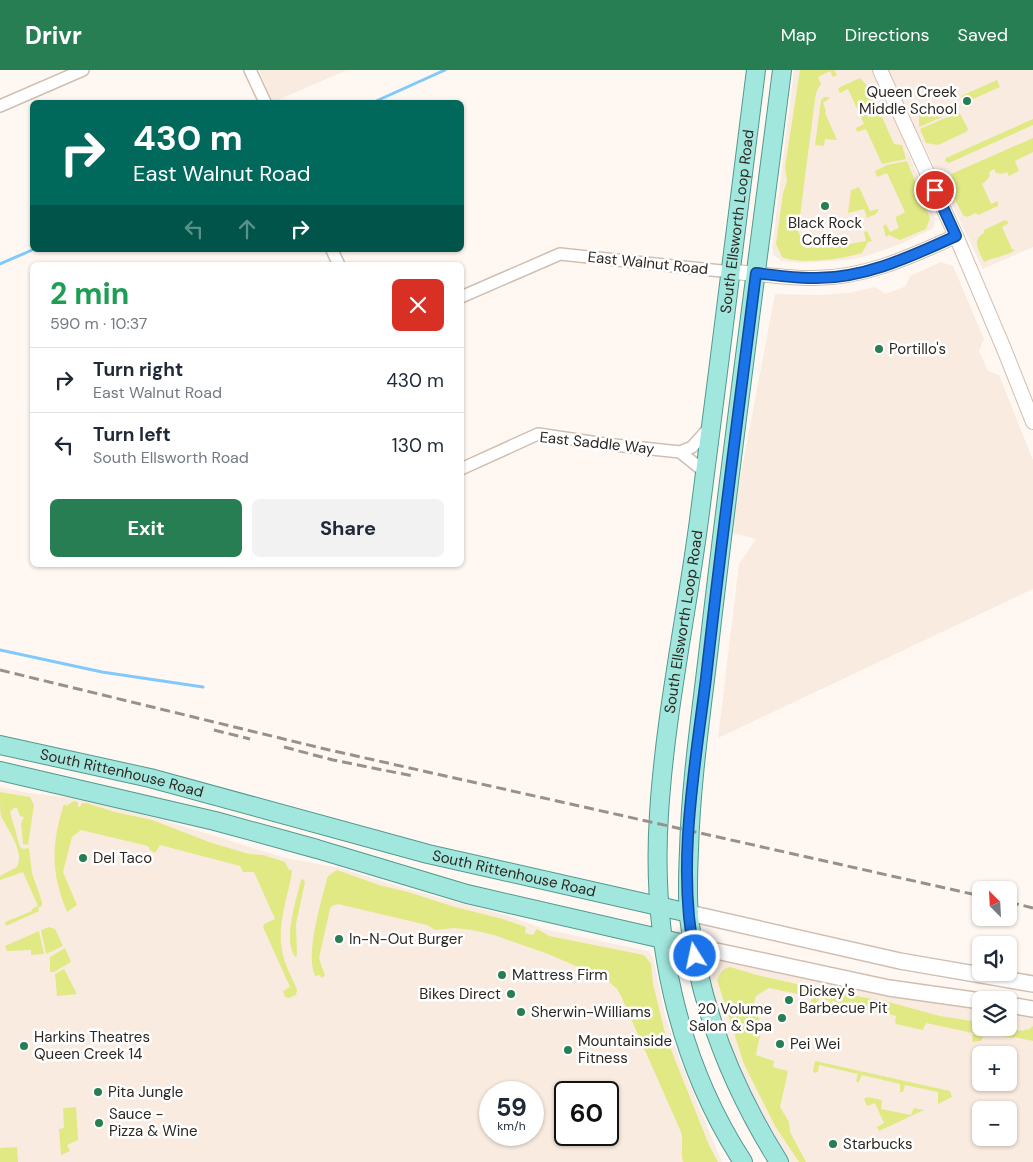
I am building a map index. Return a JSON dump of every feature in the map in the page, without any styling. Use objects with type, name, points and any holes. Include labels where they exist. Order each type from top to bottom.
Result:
[{"type":"main road","name":"South Ellsworth Loop Road","points":[[743,1162],[720,1125],[704,1089],[688,1049],[672,992],[662,938],[658,851],[662,788],[705,472],[756,70]]},
{"type":"main road","name":"South Ellsworth Loop Road","points":[[780,1162],[754,1118],[728,1064],[709,1011],[693,946],[689,913],[688,869],[692,792],[723,527],[782,70]]},
{"type":"main road","name":"South Rittenhouse Road","points":[[0,745],[150,778],[446,858],[900,961],[1033,984]]},
{"type":"main road","points":[[51,782],[69,770],[128,784],[150,778]]},
{"type":"main road","name":"South Rittenhouse Road","points":[[0,771],[206,819],[317,849],[467,894],[693,946],[889,988],[972,1000]]},
{"type":"main road","points":[[317,849],[324,825]]},
{"type":"main road","points":[[1017,1006],[1033,1009]]},
{"type":"street","points":[[0,106],[83,70]]},
{"type":"street","points":[[250,70],[263,100]]},
{"type":"street","points":[[880,70],[956,236],[1033,422]]},
{"type":"street","name":"East Walnut Road","points":[[464,297],[560,254],[731,272],[811,278],[871,270],[896,262],[956,236]]},
{"type":"street","points":[[705,472],[680,452],[692,447],[710,427]]},
{"type":"street","name":"East Saddle Way","points":[[464,468],[538,434],[680,452]]},
{"type":"shaded area","points":[[259,70],[347,70],[278,100],[272,100]]},
{"type":"shaded area","points":[[794,70],[871,70],[906,142],[906,147],[935,219],[932,229],[901,244],[863,257],[847,260],[801,263],[782,261],[774,255],[772,248]]},
{"type":"shaded area","name":"Queen Creek Middle School","points":[[886,70],[1033,70],[1033,247],[983,269],[922,141],[916,137]]},
{"type":"shaded area","name":"Portillo's","points":[[941,262],[953,266],[984,339],[979,351],[988,371],[999,375],[1033,460],[1033,589],[718,738],[739,564],[756,539],[730,532],[775,294],[821,295],[849,293],[875,287],[886,294],[906,286],[910,276]]},
{"type":"shaded area","points":[[0,787],[29,793],[73,798],[118,808],[285,858],[340,868],[414,891],[509,916],[544,929],[647,951],[653,957],[665,1015],[680,1061],[722,1162],[0,1162]]},
{"type":"shaded area","points":[[693,946],[972,999],[972,1036],[1017,1036],[1017,1006],[1033,1009],[1033,1162],[779,1162],[763,1135]]},
{"type":"green space","points":[[800,70],[834,70],[837,75],[833,77],[830,71],[818,77],[821,84],[815,99],[798,232],[806,239],[806,248],[832,247],[866,241],[864,232],[867,231],[872,241],[868,242],[862,253],[833,259],[799,261],[782,257],[776,244],[783,193],[787,181],[785,167]]},
{"type":"green space","points":[[860,78],[869,88],[894,144],[902,145],[906,159],[882,164],[866,129],[857,132],[856,128],[864,124],[848,89],[840,93],[838,89]]},
{"type":"green space","points":[[997,80],[1000,87],[964,103],[961,96]]},
{"type":"green space","points":[[824,97],[830,98],[823,103],[825,113],[837,140],[825,139],[824,146],[815,145],[821,100]]},
{"type":"green space","points":[[937,107],[942,117],[919,127],[919,115]]},
{"type":"green space","points":[[959,112],[968,129],[966,132],[938,145],[926,143],[920,129]]},
{"type":"green space","points":[[1033,119],[1033,125],[949,163],[945,161],[946,158]]},
{"type":"green space","points":[[1033,138],[1033,152],[1015,161],[1019,171],[1009,176],[1007,172],[1002,174],[996,173],[994,169],[989,172],[990,176],[982,184],[991,204],[998,201],[998,206],[978,215],[976,213],[967,217],[963,215],[949,188],[952,178],[951,174]]},
{"type":"green space","points":[[907,161],[930,218],[926,229],[900,240],[889,235],[886,237],[883,226],[886,224],[890,232],[899,228],[896,217],[905,212],[887,173],[877,177],[875,171],[887,165]]},
{"type":"green space","points":[[859,187],[870,211],[879,209],[876,214],[867,218],[864,209],[848,213],[851,190]]},
{"type":"green space","points":[[1005,220],[1009,223],[1002,227],[1012,249],[1015,250],[984,262],[978,250],[978,239],[984,233],[984,230]]},
{"type":"green space","points":[[0,792],[30,797],[34,805],[28,845],[23,844],[21,823],[24,817],[20,816],[17,808],[10,812],[20,847],[23,849],[29,848],[32,873],[42,902],[42,906],[38,908],[39,911],[6,926],[5,922],[32,911],[32,909],[38,906],[23,872],[0,880],[0,876],[17,867],[19,855],[15,841],[1,816]]},
{"type":"green space","points":[[74,801],[78,802],[78,807],[82,803],[86,803],[152,820],[212,843],[285,862],[292,872],[282,920],[281,940],[284,960],[297,990],[296,995],[289,998],[285,997],[283,991],[290,987],[263,927],[264,924],[275,919],[254,872],[243,872],[240,866],[160,845],[155,853],[148,846],[81,830],[72,837],[63,872],[77,905],[67,912],[58,885],[54,860],[56,835],[64,804],[66,806]]},
{"type":"green space","points":[[337,870],[379,885],[503,919],[526,927],[525,933],[533,935],[537,929],[549,936],[644,955],[651,964],[653,984],[666,1037],[709,1145],[718,1162],[683,1162],[681,1132],[621,996],[617,989],[606,979],[548,954],[494,935],[454,928],[435,930],[427,925],[338,904],[330,909],[319,958],[325,976],[321,978],[320,975],[315,976],[312,967],[312,955],[315,928],[328,876]]},
{"type":"green space","points":[[303,879],[305,882],[296,924],[297,956],[295,957],[290,940],[290,930],[296,898],[301,880]]},
{"type":"green space","points":[[49,927],[55,929],[63,946],[46,954],[41,930]]},
{"type":"green space","points":[[39,931],[44,954],[31,955],[31,950],[7,951],[5,946]]},
{"type":"green space","points":[[65,948],[71,962],[54,972],[50,972],[50,957]]},
{"type":"green space","points":[[730,967],[828,991],[885,1001],[940,1016],[972,1021],[972,1033],[926,1023],[923,1030],[896,1024],[896,1016],[858,1007],[856,1014],[854,1014],[854,1006],[832,1001],[829,1009],[830,1001],[819,998],[813,1013],[809,1012],[812,997],[769,988],[756,996],[753,1008],[760,1020],[758,1026],[761,1030],[756,1055],[774,1061],[773,1067],[788,1071],[780,1107],[789,1122],[790,1132],[806,1162],[799,1162],[775,1126],[744,1064],[717,980],[723,970]]},
{"type":"green space","points":[[64,969],[77,994],[57,996],[55,974]]},
{"type":"green space","points":[[1033,1026],[1033,1041],[1003,1036],[1017,1036],[1017,1030],[1028,1030]]},
{"type":"green space","points":[[973,1036],[983,1037],[981,1041],[972,1041]]},
{"type":"green space","points":[[815,1061],[950,1091],[952,1097],[938,1104],[938,1092],[905,1085],[903,1092],[900,1092],[900,1084],[862,1075],[858,1083],[856,1081],[858,1074],[819,1065],[818,1072],[815,1073],[813,1071]]},
{"type":"green space","points":[[867,1097],[882,1100],[881,1109],[911,1115],[914,1108],[924,1110],[879,1131],[877,1127],[884,1123],[875,1103],[867,1106],[864,1099]]},
{"type":"green space","points":[[76,1107],[78,1140],[67,1145],[70,1151],[61,1155],[59,1129],[64,1128],[63,1108]]},
{"type":"green space","points":[[17,1147],[18,1162],[0,1162],[0,1148]]},
{"type":"waterway","points":[[378,100],[445,70]]},
{"type":"waterway","points":[[0,264],[30,251]]},
{"type":"waterway","points":[[0,650],[102,672],[203,687]]},
{"type":"railway","points":[[0,670],[325,749],[972,894]]},
{"type":"railway","points":[[214,730],[250,739]]},
{"type":"railway","points":[[284,747],[333,760],[413,776]]},
{"type":"railway","points":[[1018,904],[1033,908]]},
{"type":"place","name":"Queen Creek Middle School","points":[[967,101]]},
{"type":"place","name":"Black Rock Coffee","points":[[825,206]]},
{"type":"place","name":"Portillo's","points":[[879,349]]},
{"type":"place","name":"Del Taco","points":[[83,858]]},
{"type":"place","name":"In-N-Out Burger","points":[[339,939]]},
{"type":"place","name":"Mattress Firm","points":[[502,975]]},
{"type":"place","name":"Bikes Direct","points":[[511,994]]},
{"type":"place","name":"Dickey's Barbecue Pit","points":[[789,1000]]},
{"type":"place","name":"Sherwin-Williams","points":[[521,1012]]},
{"type":"place","name":"20 Volume Salon & Spa","points":[[782,1018]]},
{"type":"place","name":"Pei Wei","points":[[780,1044]]},
{"type":"place","name":"Harkins Theatres Queen Creek 14","points":[[24,1046]]},
{"type":"place","name":"Mountainside Fitness","points":[[568,1050]]},
{"type":"place","name":"Pita Jungle","points":[[98,1092]]},
{"type":"place","name":"Sauce - Pizza & Wine","points":[[99,1123]]},
{"type":"place","name":"Starbucks","points":[[833,1144]]},
{"type":"route","points":[[695,956],[689,913],[689,825],[723,527],[756,273],[811,278],[839,276],[871,270],[896,262],[956,236],[935,190]]}]
